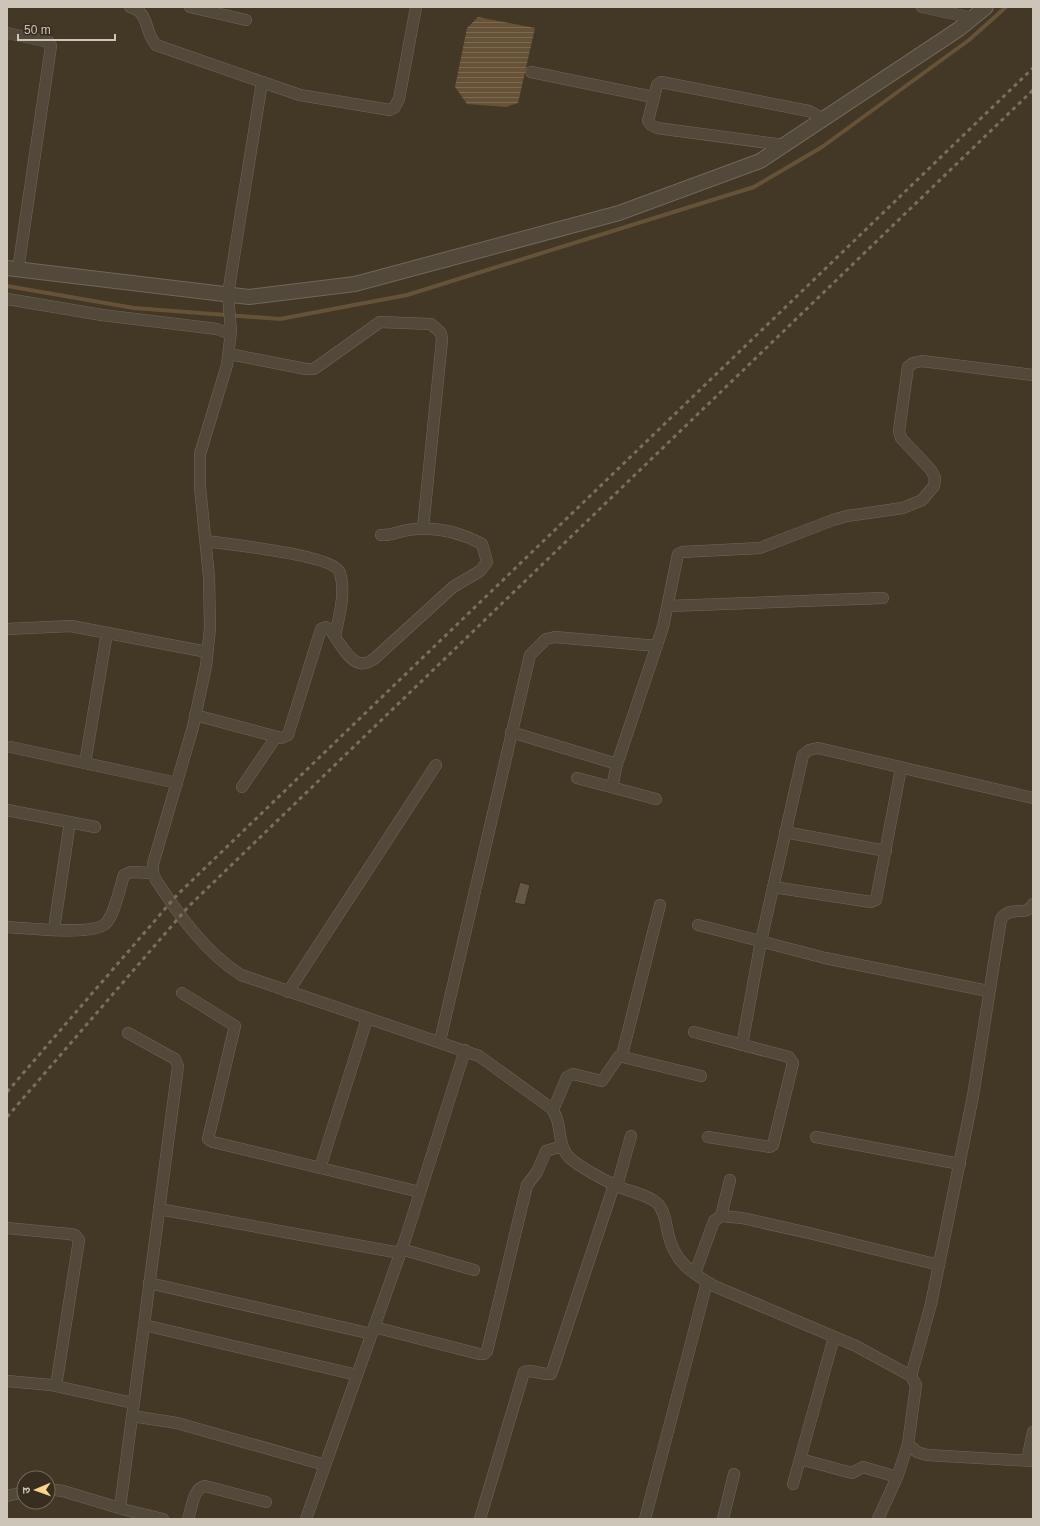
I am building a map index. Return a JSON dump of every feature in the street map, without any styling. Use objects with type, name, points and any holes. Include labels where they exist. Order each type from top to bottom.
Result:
[{"type":"street","points":[[130,7],[144,10],[147,32],[150,39],[156,45],[300,95],[390,110],[394,108],[399,100],[416,7]]},
{"type":"street","points":[[190,7],[246,20]]},
{"type":"street","points":[[922,7],[973,18]]},
{"type":"street","points":[[7,33],[49,42],[52,46],[12,269],[229,301],[249,297],[355,284],[619,213],[760,161],[959,29],[986,7]]},
{"type":"street","points":[[531,72],[653,97]]},
{"type":"street","points":[[262,82],[229,301],[229,354],[200,454],[200,487],[209,585],[210,628],[207,652],[195,715],[177,783],[156,852],[153,874],[181,916],[223,963],[241,975],[367,1019],[440,1041],[484,1059],[553,1110],[558,1122],[563,1151],[571,1160],[616,1185],[653,1200],[659,1205],[664,1214],[674,1254],[695,1274],[707,1282],[856,1346],[910,1376],[916,1385],[908,1444],[897,1477],[878,1519]]},
{"type":"street","points":[[784,145],[657,128],[651,125],[648,121],[657,85],[661,82],[809,112],[824,119]]},
{"type":"street","points":[[7,299],[230,332]]},
{"type":"street","points":[[229,354],[306,369],[314,369],[380,322],[424,323],[436,327],[441,333],[442,340],[423,528]]},
{"type":"street","points":[[612,787],[617,764],[668,606],[678,554],[682,552],[760,548],[833,520],[847,516],[903,508],[922,500],[934,486],[935,478],[932,470],[900,438],[899,431],[908,367],[913,362],[922,361],[1033,376]]},
{"type":"street","points":[[195,715],[276,737],[281,738],[288,735],[318,634],[321,629],[326,627],[335,636],[351,658],[359,663],[365,663],[374,659],[453,587],[480,571],[486,562],[486,554],[482,544],[475,540],[442,530],[423,528],[406,530],[390,536],[381,535]]},
{"type":"street","points":[[206,541],[302,555],[337,567],[340,572],[341,599],[335,636]]},
{"type":"street","points":[[668,606],[883,598]]},
{"type":"street","points":[[7,629],[71,626],[207,652]]},
{"type":"street","points":[[85,763],[107,633]]},
{"type":"street","points":[[440,1041],[528,660],[537,646],[546,639],[555,637],[656,646]]},
{"type":"street","points":[[511,732],[617,764]]},
{"type":"street","points":[[242,787],[276,737]]},
{"type":"street","points":[[11,747],[177,783]]},
{"type":"street","points":[[742,1045],[761,941],[803,755],[809,750],[818,748],[1033,798]]},
{"type":"street","points":[[288,992],[436,765]]},
{"type":"street","points":[[773,887],[871,902],[876,900],[901,768]]},
{"type":"street","points":[[577,778],[656,799]]},
{"type":"street","points":[[7,810],[95,827]]},
{"type":"street","points":[[54,929],[70,822]]},
{"type":"street","points":[[785,832],[886,851]]},
{"type":"street","points":[[7,927],[96,929],[106,924],[111,916],[124,875],[131,872],[153,874]]},
{"type":"street","points":[[910,1376],[931,1304],[960,1164],[973,1096],[988,991],[1001,919],[1005,913],[1011,911],[1025,911],[1031,908],[1033,904]]},
{"type":"street","points":[[622,1055],[660,905]]},
{"type":"street","points":[[698,925],[838,961],[988,991]]},
{"type":"street","points":[[182,993],[235,1026],[208,1139],[213,1142],[420,1192]]},
{"type":"street","points":[[320,1168],[367,1019]]},
{"type":"street","points":[[694,1032],[792,1059],[793,1063],[775,1143],[770,1147],[708,1137]]},
{"type":"street","points":[[124,1512],[133,1403],[178,1066],[175,1059],[128,1033]]},
{"type":"street","points":[[306,1519],[401,1251],[464,1050]]},
{"type":"street","points":[[553,1110],[567,1077],[573,1074],[602,1081],[616,1058],[622,1055],[701,1076]]},
{"type":"street","points":[[480,1519],[524,1372],[528,1370],[551,1374],[553,1370],[616,1185],[631,1136]]},
{"type":"street","points":[[816,1138],[960,1164]]},
{"type":"street","points":[[149,1283],[484,1354],[488,1351],[527,1185],[537,1172],[543,1154],[549,1149],[562,1146]]},
{"type":"street","points":[[695,1274],[714,1221],[721,1216],[730,1180]]},
{"type":"street","points":[[159,1209],[401,1251],[474,1270]]},
{"type":"street","points":[[721,1216],[742,1218],[809,1233],[939,1265]]},
{"type":"street","points":[[7,1228],[75,1235],[79,1240],[56,1386]]},
{"type":"street","points":[[645,1519],[707,1282]]},
{"type":"street","points":[[144,1325],[357,1375]]},
{"type":"street","points":[[793,1484],[834,1337]]},
{"type":"street","points":[[7,1380],[56,1386],[133,1403]]},
{"type":"street","points":[[132,1416],[177,1423],[325,1465]]},
{"type":"street","points":[[908,1444],[917,1452],[927,1455],[1030,1460],[1033,1432]]},
{"type":"street","points":[[800,1459],[852,1473],[863,1467],[897,1477]]},
{"type":"street","points":[[723,1519],[734,1474]]},
{"type":"street","points":[[188,1519],[197,1491],[200,1487],[206,1486],[266,1502]]},
{"type":"street","points":[[56,1491],[63,1491],[124,1512],[163,1519]]},
{"type":"shaded area","points":[[478,17],[535,28],[518,103],[506,107],[467,104],[455,87],[467,28]]},
{"type":"building","points":[[520,882],[530,885],[525,905],[514,903]]},
{"type":"waterway","points":[[7,286],[134,308],[280,319],[407,295],[754,187],[822,147],[969,40],[1006,7]]},
{"type":"railway","points":[[7,1092],[177,895],[1033,68]]},
{"type":"railway","points":[[7,1117],[188,907],[1033,90]]}]
